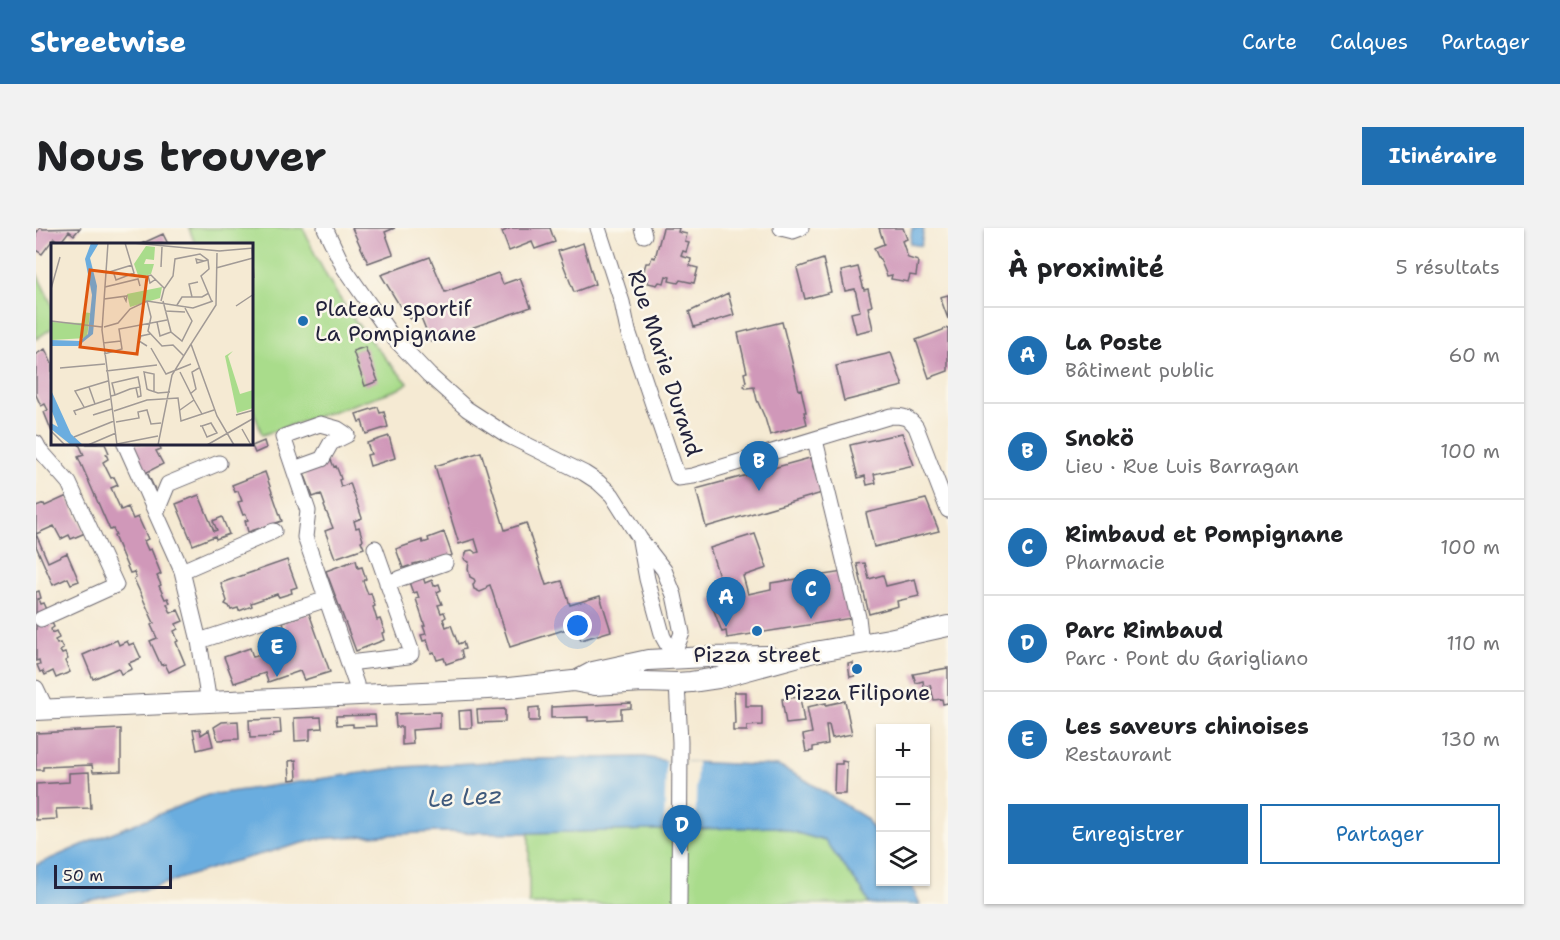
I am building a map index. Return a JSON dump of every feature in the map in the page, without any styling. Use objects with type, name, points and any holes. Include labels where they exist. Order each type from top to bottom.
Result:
[{"type":"main road","points":[[41,710],[509,688],[576,681],[595,685],[643,682],[677,683],[718,678],[795,656],[948,626]]},
{"type":"main road","points":[[576,681],[593,672],[648,660],[795,656]]},
{"type":"main road","points":[[675,658],[677,683]]},
{"type":"street","points":[[325,228],[344,268],[391,336],[429,375],[467,409],[507,435],[584,473],[612,495],[664,570],[674,595],[682,633],[675,658]]},
{"type":"street","name":"Rue Marie Durand","points":[[598,228],[622,302],[628,331],[678,478],[693,476],[815,440]]},
{"type":"street","points":[[781,228],[793,231],[801,228]]},
{"type":"street","points":[[861,643],[858,617],[815,440],[891,416],[903,416],[911,420],[916,427],[948,510]]},
{"type":"street","points":[[36,443],[69,483],[116,585],[41,619]]},
{"type":"street","points":[[126,446],[182,571],[199,641],[209,703]]},
{"type":"street","points":[[156,513],[168,484],[219,463]]},
{"type":"street","points":[[294,469],[308,511],[305,537],[356,684],[356,696]]},
{"type":"street","points":[[182,571],[274,531]]},
{"type":"street","points":[[640,538],[647,579],[658,620],[663,637],[675,658]]},
{"type":"street","points":[[348,663],[411,654],[375,548]]},
{"type":"street","points":[[387,583],[445,563]]},
{"type":"street","points":[[199,641],[327,599]]},
{"type":"street","points":[[677,683],[680,725],[679,904]]},
{"type":"street","points":[[36,688],[41,710]]},
{"type":"green space","name":"Plateau sportif La Pompignane","points":[[189,228],[303,228],[324,272],[348,311],[408,383],[399,389],[262,435],[254,412],[254,243],[195,243]]},
{"type":"green space","points":[[36,272],[51,303],[51,329],[36,339]]},
{"type":"green space","points":[[776,827],[825,841],[862,890],[869,904],[529,904],[529,833]]},
{"type":"water","points":[[912,228],[924,228],[921,246],[910,244]]},
{"type":"water","name":"Le Lez","points":[[644,757],[666,761],[778,766],[802,778],[866,818],[876,833],[876,886],[912,886],[920,904],[869,904],[862,890],[825,841],[776,827],[529,833],[436,832],[318,839],[228,863],[151,888],[72,904],[36,904],[36,865],[208,795],[403,767],[538,759]]},
{"type":"pier","points":[[666,761],[697,762],[695,832],[664,833]]},
{"type":"building","points":[[40,228],[80,228],[74,235],[69,231],[60,243],[54,238],[42,254],[36,250],[36,231]]},
{"type":"building","points":[[352,228],[395,228],[385,232],[393,254],[368,263]]},
{"type":"building","points":[[511,228],[550,228],[555,242],[535,249],[532,242],[509,251],[502,232]]},
{"type":"building","points":[[663,228],[679,228],[678,232],[687,234],[685,242],[689,243],[686,252],[683,251],[681,256],[691,259],[690,266],[698,268],[694,283],[680,280],[678,283],[669,281],[670,277],[666,276],[664,283],[659,282],[657,285],[648,283],[648,279],[642,277],[646,263],[650,263],[652,257],[655,258]]},
{"type":"building","points":[[879,228],[903,228],[907,239],[902,241],[908,258],[918,261],[916,276],[910,275],[908,282],[891,279],[892,275],[887,276],[874,248],[884,244]]},
{"type":"building","points":[[163,234],[168,243],[143,243]]},
{"type":"building","points":[[583,243],[595,284],[574,292],[558,251]]},
{"type":"building","points":[[430,257],[445,292],[498,273],[503,284],[520,278],[531,307],[431,342],[420,315],[410,319],[381,275]]},
{"type":"building","points":[[823,259],[831,292],[805,299],[797,268]]},
{"type":"building","points":[[858,267],[864,290],[868,289],[872,306],[868,307],[873,329],[856,333],[851,313],[860,311],[855,289],[845,291],[841,271]]},
{"type":"building","points":[[728,293],[734,315],[694,327],[689,312]]},
{"type":"building","points":[[948,295],[948,319],[940,297]]},
{"type":"building","points":[[782,322],[799,390],[801,389],[807,424],[770,435],[754,387],[744,386],[746,382],[744,373],[747,372],[738,333]]},
{"type":"building","points":[[948,328],[948,371],[929,378],[916,340]]},
{"type":"building","points":[[365,347],[378,381],[365,386],[353,351]]},
{"type":"building","points":[[45,349],[51,362],[51,430],[44,412],[48,410],[45,404],[41,406],[36,395],[36,354]]},
{"type":"building","points":[[891,353],[903,386],[844,401],[836,366]]},
{"type":"building","points":[[378,407],[380,413],[384,412],[388,427],[366,434],[362,421],[359,422],[356,414]]},
{"type":"building","points":[[902,433],[914,465],[874,474],[876,483],[867,485],[865,476],[858,478],[850,445]]},
{"type":"building","points":[[389,436],[395,458],[370,466],[367,455],[371,454],[367,443]]},
{"type":"building","points":[[264,441],[266,448],[255,453],[252,446]]},
{"type":"building","points":[[80,446],[106,446],[109,453],[106,454],[108,459],[103,462],[111,478],[114,477],[118,485],[111,488],[121,510],[128,507],[133,519],[138,517],[148,539],[144,541],[148,550],[151,549],[161,574],[157,576],[161,585],[159,586],[165,599],[168,598],[170,603],[167,604],[171,613],[178,610],[183,621],[176,624],[178,629],[174,631],[185,664],[169,672],[165,664],[161,665],[150,641],[157,638],[151,625],[154,623],[134,579],[136,577],[134,572],[130,573],[114,536],[116,535],[113,529],[110,530],[78,457],[84,455]]},
{"type":"building","points":[[131,446],[160,446],[161,449],[156,451],[163,464],[147,472],[157,494],[151,497]]},
{"type":"building","points":[[481,452],[505,530],[526,523],[546,585],[562,581],[570,605],[600,596],[611,631],[581,640],[576,626],[510,647],[490,585],[480,592],[474,589],[475,581],[470,577],[469,562],[464,558],[467,551],[479,552],[475,539],[459,544],[435,466]]},
{"type":"building","points":[[810,458],[822,493],[706,527],[696,489]]},
{"type":"building","points":[[331,460],[339,473],[341,487],[350,483],[362,518],[354,521],[356,528],[359,527],[364,548],[335,558],[325,531],[333,528],[321,494],[313,497],[303,470]]},
{"type":"building","points":[[265,472],[282,521],[248,532],[246,514],[243,515],[238,502],[242,501],[238,491],[235,492],[232,485]]},
{"type":"building","points":[[199,495],[214,531],[217,530],[213,521],[222,517],[229,534],[216,539],[215,536],[193,545],[176,504]]},
{"type":"building","points":[[67,496],[85,533],[71,539],[69,535],[61,539],[54,526],[36,534],[36,507],[44,504],[45,506]]},
{"type":"building","points":[[926,499],[939,531],[874,547],[866,513]]},
{"type":"building","points":[[444,532],[452,555],[430,563],[421,562],[413,564],[414,567],[403,568],[396,549],[422,540],[423,543],[429,541],[428,538]]},
{"type":"building","points":[[36,534],[48,562],[67,553],[79,581],[71,584],[68,578],[53,585],[36,546]]},
{"type":"building","points":[[755,534],[767,568],[743,576],[748,594],[771,589],[771,583],[843,572],[852,618],[727,638],[726,631],[722,632],[710,600],[726,598],[710,548]]},
{"type":"building","points":[[287,560],[297,587],[291,589],[292,593],[279,597],[277,594],[251,603],[252,606],[239,611],[238,608],[231,610],[225,604],[227,601],[221,583]]},
{"type":"building","points":[[356,560],[358,568],[362,567],[366,579],[363,581],[368,594],[371,593],[377,620],[380,619],[385,632],[382,633],[384,640],[356,651],[326,571]]},
{"type":"building","points":[[865,563],[869,579],[883,575],[886,586],[915,579],[919,596],[897,601],[898,606],[869,614],[857,564]]},
{"type":"building","points":[[423,577],[425,583],[432,580],[434,586],[439,584],[441,590],[437,592],[442,604],[438,605],[441,613],[444,612],[446,617],[443,619],[446,627],[451,625],[458,644],[463,642],[465,649],[461,650],[463,658],[446,664],[444,658],[437,660],[434,652],[431,653],[427,640],[423,641],[421,635],[426,634],[416,599],[419,598],[417,592],[413,593],[409,582]]},
{"type":"building","points":[[39,591],[40,604],[43,603],[54,627],[51,629],[52,633],[56,631],[59,638],[55,640],[57,644],[60,643],[63,649],[60,651],[62,654],[65,653],[68,659],[65,661],[70,672],[56,678],[53,671],[45,675],[43,671],[40,672],[37,665],[40,664],[39,660],[36,661],[36,592]]},
{"type":"building","points":[[309,613],[330,672],[304,680],[300,671],[268,682],[265,673],[234,683],[224,657],[250,648],[253,657],[286,647],[287,650],[292,649],[283,622]]},
{"type":"building","points":[[117,640],[119,645],[127,641],[129,645],[134,643],[141,658],[129,663],[132,669],[121,674],[118,668],[93,679],[83,655]]},
{"type":"building","points":[[853,663],[855,676],[850,677],[848,664]]},
{"type":"building","points":[[948,668],[948,703],[943,704],[942,699],[934,700],[930,685],[924,687],[923,681],[916,683],[913,674]]},
{"type":"building","points":[[734,692],[746,692],[746,706],[762,706],[762,725],[747,726],[747,731],[733,731],[733,724],[735,724]]},
{"type":"building","points":[[800,697],[804,722],[786,724],[782,699]]},
{"type":"building","points":[[845,701],[852,734],[832,738],[829,725],[826,725],[828,744],[813,747],[813,751],[806,752],[803,735],[812,733],[807,707]]},
{"type":"building","points":[[631,703],[631,708],[621,709],[621,719],[588,721],[588,717],[551,718],[551,707]]},
{"type":"building","points":[[539,707],[539,721],[529,721],[529,708]]},
{"type":"building","points":[[505,709],[505,722],[478,723],[477,710]]},
{"type":"building","points":[[471,710],[472,728],[460,728],[459,711]]},
{"type":"building","points":[[440,712],[440,728],[412,730],[413,744],[402,745],[402,727],[396,727],[395,714]]},
{"type":"building","points":[[375,715],[376,726],[337,725],[336,716]]},
{"type":"building","points":[[321,717],[322,728],[310,729],[310,740],[295,741],[294,718]]},
{"type":"building","points":[[280,719],[281,733],[273,734],[273,737],[250,738],[249,720]]},
{"type":"building","points":[[238,721],[239,739],[218,740],[214,727],[222,722]]},
{"type":"building","points":[[121,729],[121,771],[93,772],[92,765],[43,767],[43,770],[36,770],[36,733]]},
{"type":"building","points":[[200,729],[201,735],[209,730],[213,746],[197,750],[193,730]]},
{"type":"building","points":[[296,760],[297,779],[290,780],[289,761]]},
{"type":"building","points":[[842,761],[847,762],[846,794],[834,794],[835,764],[842,764]]},
{"type":"building","points":[[89,772],[91,808],[56,809],[57,819],[36,820],[36,784],[69,782],[69,773]]},
{"type":"place","name":"Plateau sportif La Pompignane","points":[[303,321]]},
{"type":"place","name":"Snokö","points":[[759,491]]},
{"type":"place","name":"Rimbaud et Pompignane","points":[[811,619]]},
{"type":"place","name":"La Poste","points":[[726,627]]},
{"type":"place","name":"Pizza street","points":[[757,631]]},
{"type":"place","name":"Pizza Filipone","points":[[857,669]]},
{"type":"place","name":"Les saveurs chinoises","points":[[277,677]]},
{"type":"place","name":"Parc Rimbaud","points":[[682,855]]}]
